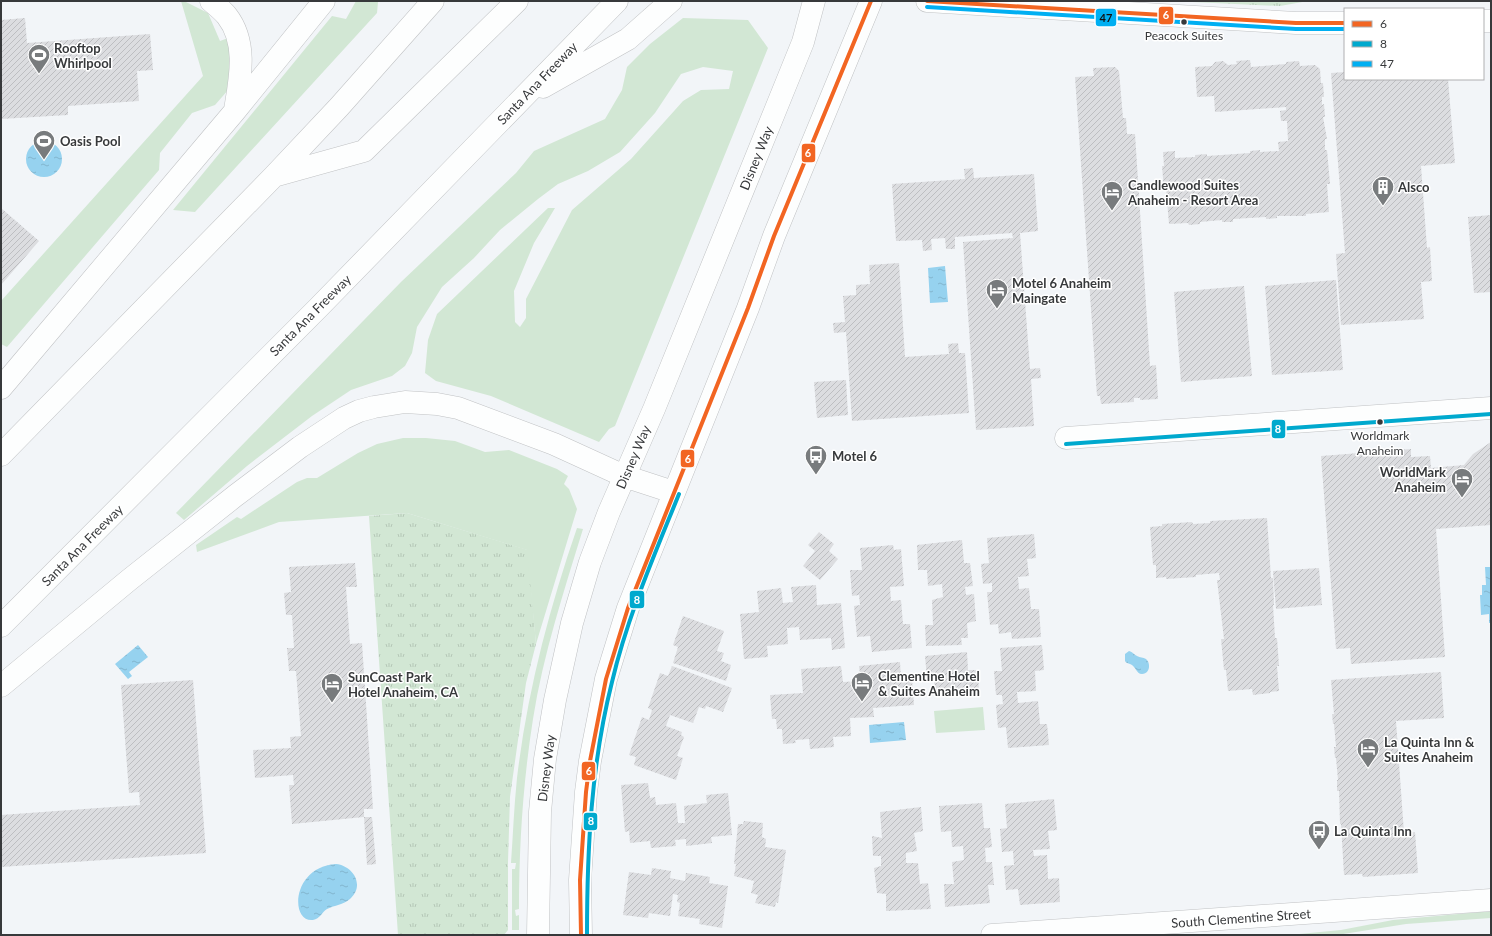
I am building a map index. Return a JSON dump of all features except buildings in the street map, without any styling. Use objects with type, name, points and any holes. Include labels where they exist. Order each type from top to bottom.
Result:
[{"type":"main road","points":[[211,1],[227,15],[241,48],[240,75],[235,111]]},
{"type":"main road","points":[[1,388],[235,111],[324,1]]},
{"type":"main road","points":[[1,454],[274,176],[339,107],[433,1]]},
{"type":"main road","points":[[274,176],[364,151],[517,1]]},
{"type":"main road","name":"Santa Ana Freeway","points":[[1,626],[319,307],[617,1]]},
{"type":"main road","points":[[520,100],[628,39],[670,1]]},
{"type":"main road","name":"Disney Way","points":[[538,935],[540,812],[545,759],[555,700],[572,623],[590,562],[624,476],[654,409],[803,42],[814,1]]},
{"type":"main road","points":[[581,935],[580,880],[586,792],[601,703],[613,656],[628,608],[673,492],[748,308],[774,236],[871,1]]},
{"type":"main road","points":[[926,1],[1296,23],[1344,23]]},
{"type":"main road","points":[[1,686],[129,580],[235,496],[300,447],[344,418],[359,411],[405,402],[431,403],[458,408],[554,444],[624,476],[673,492]]},
{"type":"main road","points":[[1066,438],[1491,408]]},
{"type":"main road","name":"South Clementine Street","points":[[992,935],[1491,900]]},
{"type":"main road","points":[[1206,935],[1228,919]]},
{"type":"green space","points":[[181,1],[184,1],[208,13],[220,41],[231,37],[229,89],[215,105],[192,113],[160,153],[159,170],[7,347],[1,344],[1,301],[203,76]]},
{"type":"green space","points":[[356,1],[378,2],[377,13],[195,212],[173,210],[332,16],[346,19]]},
{"type":"green space","points":[[1171,1],[1308,1],[1280,6]]},
{"type":"green space","points":[[683,18],[748,20],[768,48],[615,426],[609,429],[599,442],[491,396],[436,381],[425,373],[428,340],[437,314],[548,208],[555,208],[534,243],[514,291],[515,322],[520,327],[526,318],[526,299],[572,210],[631,159],[683,101],[701,90],[729,89],[733,71],[703,67],[681,74],[655,113],[620,152],[588,171],[558,184],[538,199],[500,230],[474,258],[442,287],[417,327],[412,353],[405,366],[392,376],[351,390],[312,416],[247,466],[184,520],[176,513],[401,282],[516,173],[534,151],[605,119],[622,90],[627,67],[650,44]]},
{"type":"green space","points":[[403,438],[426,438],[455,441],[485,452],[509,450],[557,469],[568,476],[564,484],[569,489],[577,509],[536,644],[527,550],[407,513],[279,522],[197,552],[196,545],[237,517],[241,519],[297,482],[307,478],[317,478],[358,453],[377,444]]},
{"type":"green space","points":[[407,513],[528,550],[536,644],[526,683],[510,797],[508,930],[504,935],[398,935],[369,516]]},
{"type":"green space","points":[[577,528],[583,529],[548,647],[533,719],[522,814],[519,909],[515,910],[516,916],[519,915],[519,930],[512,930],[512,869],[515,869],[516,863],[511,863],[516,789],[521,746],[533,683],[548,620]]},
{"type":"green space","points":[[983,707],[985,730],[936,733],[934,711]]},
{"type":"green space","points":[[1491,911],[1491,918],[1406,924],[1337,935],[1289,935],[1341,930],[1393,920]]},
{"type":"water","name":"Oasis Pool","points":[[48,141],[57,146],[61,152],[61,166],[57,172],[48,177],[40,177],[31,172],[27,166],[26,155],[31,146],[37,142]]},
{"type":"water","points":[[945,266],[948,302],[930,303],[928,268]]},
{"type":"water","points":[[1485,567],[1491,567],[1491,623],[1489,623],[1489,614],[1481,615],[1480,595],[1482,595],[1482,585],[1486,585]]},
{"type":"water","points":[[138,645],[148,657],[129,672],[132,676],[128,679],[115,664]]},
{"type":"water","points":[[1129,651],[1138,657],[1145,658],[1148,661],[1149,668],[1145,674],[1140,674],[1134,666],[1125,662],[1125,654]]},
{"type":"water","points":[[904,722],[906,740],[870,743],[869,725]]},
{"type":"water","points":[[336,864],[348,868],[355,877],[357,888],[354,894],[345,903],[327,909],[319,917],[313,920],[306,919],[301,913],[298,904],[299,894],[303,884],[310,874],[321,867]]},
{"type":"transit line","name":"6","points":[[581,935],[580,880],[586,792],[590,761],[606,679],[628,608],[748,308],[774,236],[871,1]]},
{"type":"transit line","name":"6","points":[[927,1],[1296,23],[1344,23]]},
{"type":"transit line","name":"47","points":[[927,7],[1296,29],[1344,29]]},
{"type":"transit line","name":"8","points":[[1066,444],[1491,414]]},
{"type":"transit line","name":"8","points":[[587,935],[589,839],[595,776],[605,713],[625,634],[679,494]]},
{"type":"place","name":"Peacock Suites","points":[[1184,22]]},
{"type":"place","name":"Rooftop Whirlpool","points":[[39,74]]},
{"type":"place","name":"Oasis Pool","points":[[44,160]]},
{"type":"place","name":"Alsco","points":[[1383,206]]},
{"type":"place","name":"Candlewood Suites Anaheim - Resort Area","points":[[1112,212]]},
{"type":"place","name":"Motel 6 Anaheim Maingate","points":[[997,310]]},
{"type":"place","name":"Worldmark Anaheim","points":[[1380,422]]},
{"type":"place","name":"Motel 6","points":[[816,476]]},
{"type":"place","name":"WorldMark Anaheim","points":[[1462,498]]},
{"type":"place","name":"Clementine Hotel & Suites Anaheim","points":[[862,702]]},
{"type":"place","name":"SunCoast Park Hotel Anaheim, CA","points":[[332,704]]},
{"type":"place","name":"La Quinta Inn & Suites Anaheim","points":[[1368,768]]},
{"type":"place","name":"La Quinta Inn","points":[[1319,850]]}]
